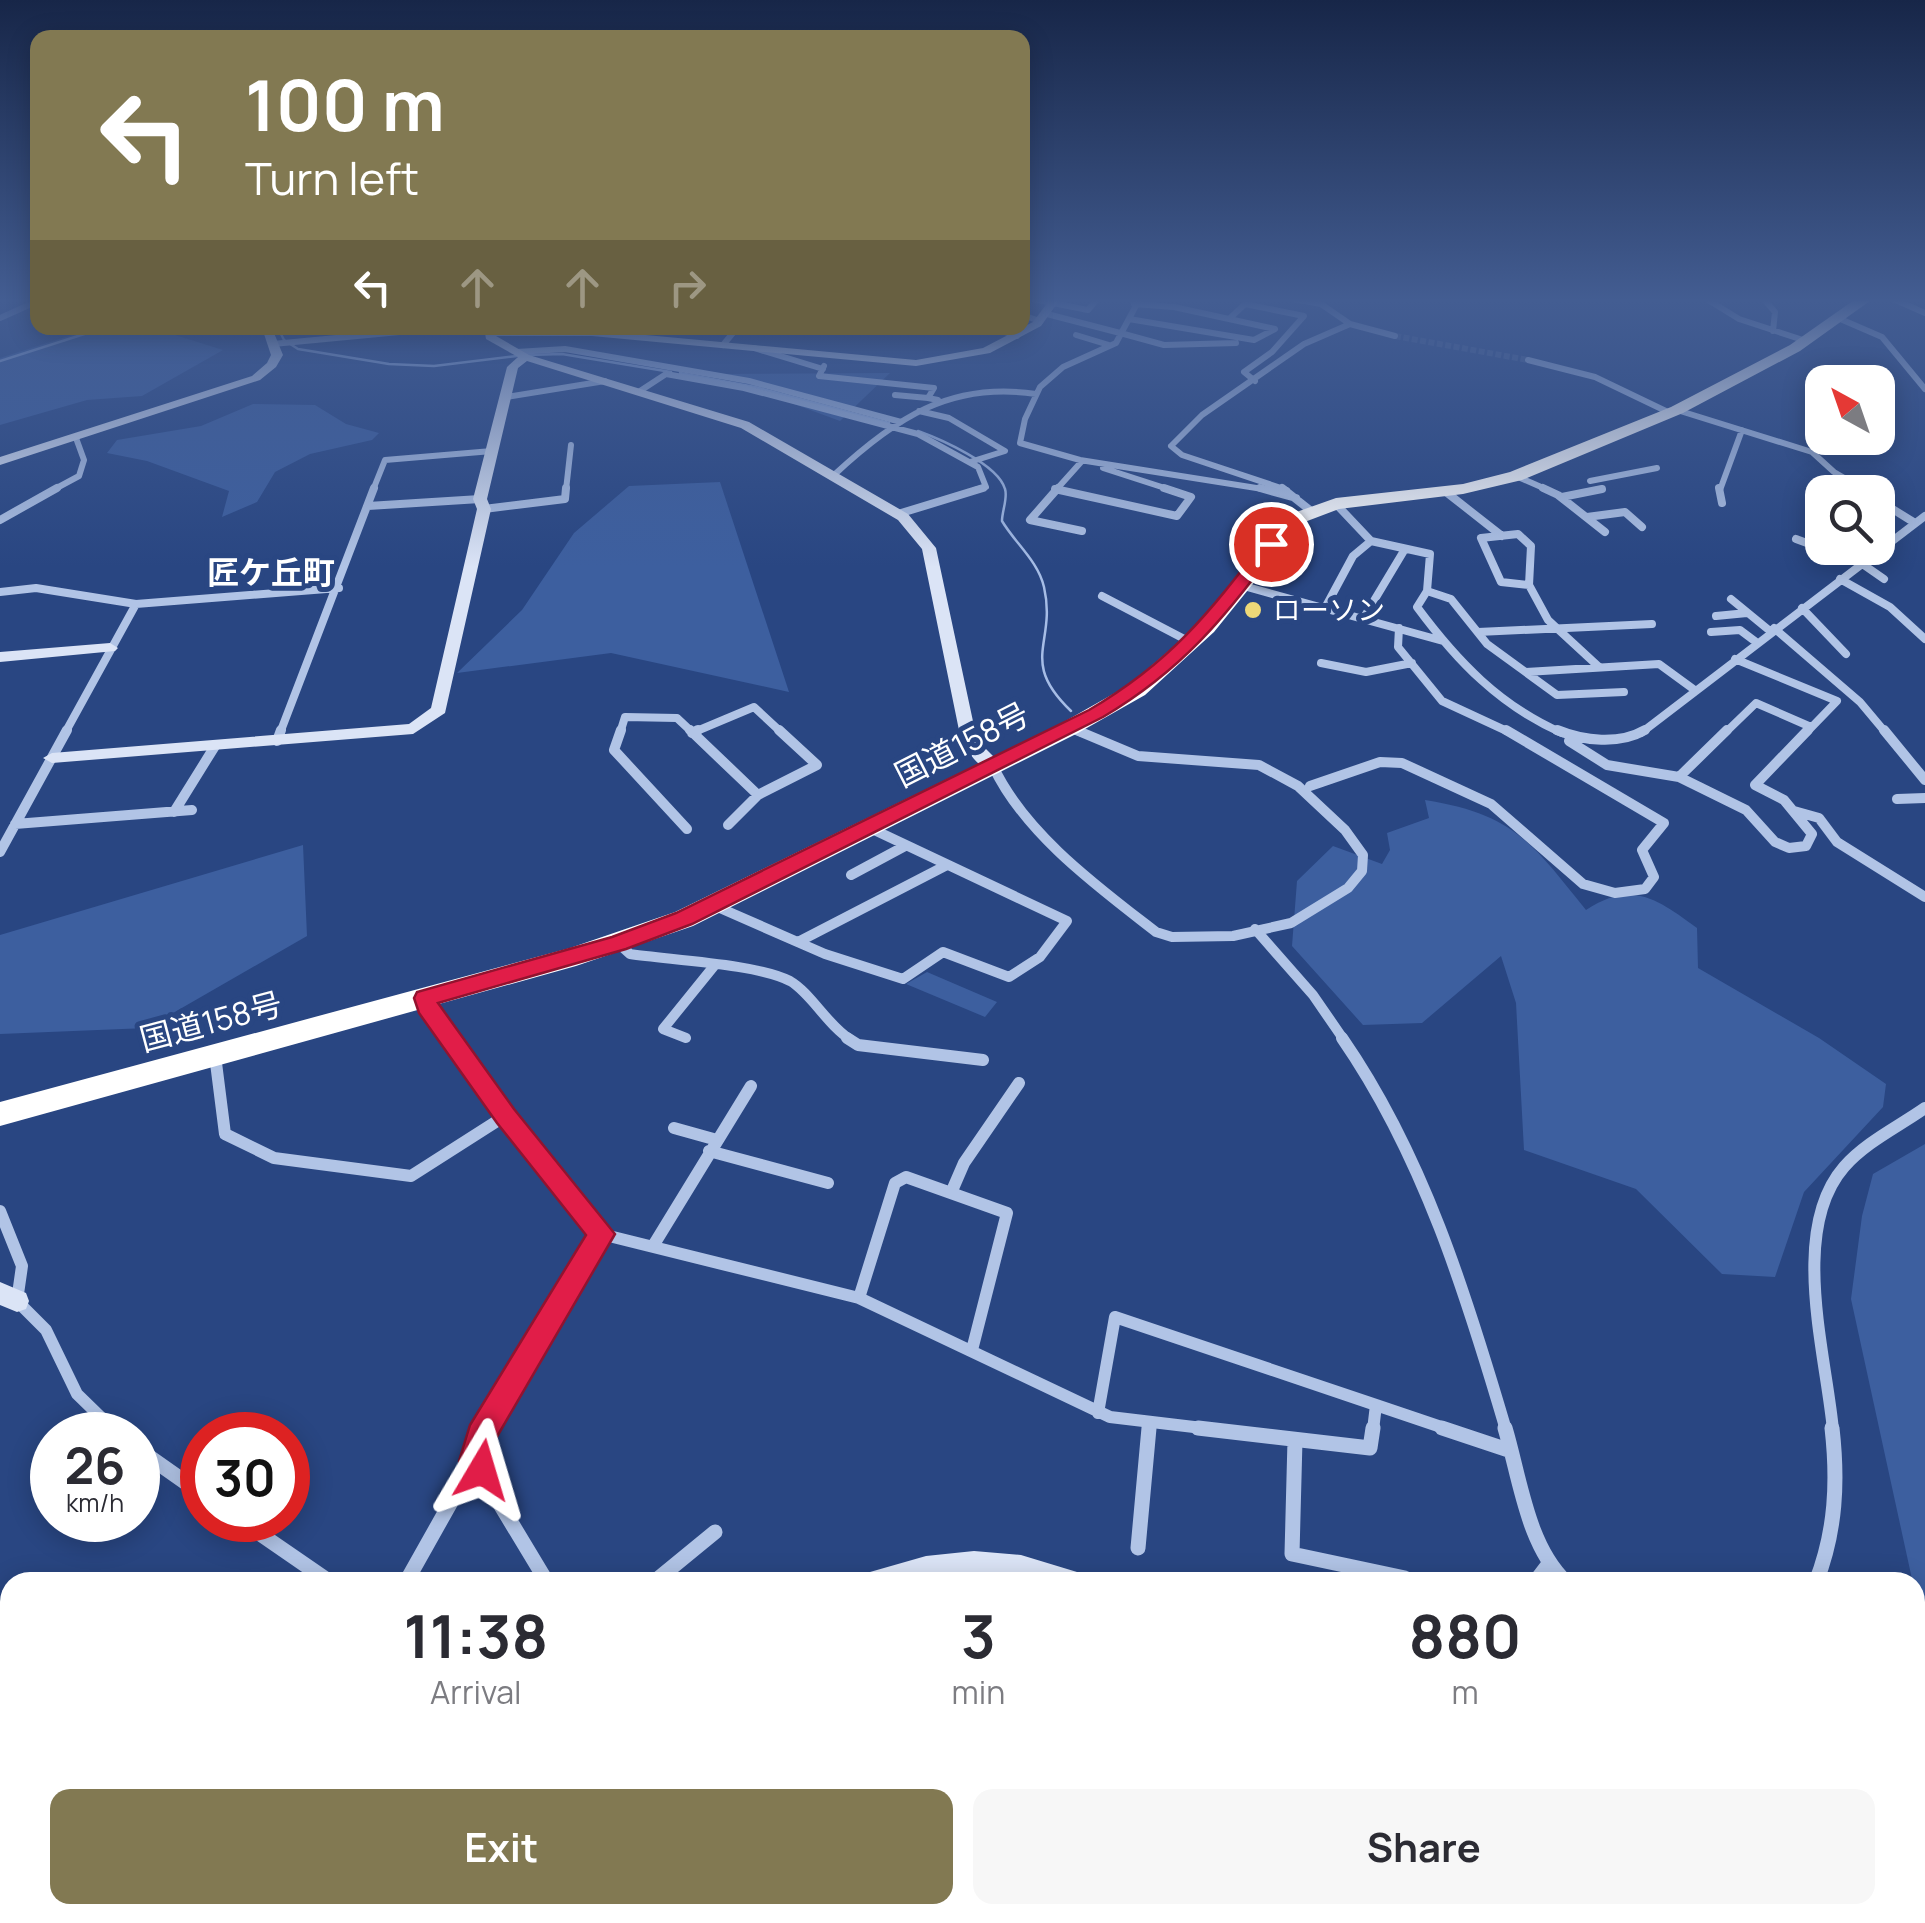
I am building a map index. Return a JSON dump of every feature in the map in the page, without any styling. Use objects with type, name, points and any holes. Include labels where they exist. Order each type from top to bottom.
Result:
[{"type":"highway","name":"国道158号","points":[[0,1114],[618,943],[713,905],[1070,728],[1137,690],[1192,643],[1304,505],[1446,492],[1516,476],[1673,411],[1717,388]]},
{"type":"street","points":[[0,461],[227,388]]},
{"type":"street","points":[[52,758],[413,730],[439,710],[508,388]]},
{"type":"street","points":[[506,397],[560,388]]},
{"type":"street","points":[[630,388],[745,425],[898,514],[922,534],[929,548],[970,740],[980,756],[993,766],[998,784],[1064,851],[1156,932],[1172,937],[1232,936],[1291,923],[1348,888],[1362,872],[1363,855],[1345,830],[1275,770],[1259,765],[1138,756],[1070,728]]},
{"type":"street","points":[[640,391],[645,388]]},
{"type":"street","points":[[743,388],[897,425]]},
{"type":"street","points":[[772,388],[897,425],[978,466],[986,487],[898,514]]},
{"type":"street","points":[[928,398],[931,388]]},
{"type":"street","points":[[834,475],[865,444],[917,411],[940,400],[992,388]]},
{"type":"street","points":[[999,388],[1036,394]]},
{"type":"street","points":[[1040,388],[1020,443],[1191,498],[1177,516],[1055,489]]},
{"type":"street","points":[[1244,388],[1204,413],[1173,442],[1172,448],[1275,484],[1304,505]]},
{"type":"street","points":[[1621,388],[1673,411],[1812,452],[1839,475]]},
{"type":"street","points":[[895,395],[940,400]]},
{"type":"street","points":[[917,411],[950,418],[1005,450],[969,462]]},
{"type":"street","points":[[1722,502],[1719,485],[1742,430]]},
{"type":"street","points":[[0,520],[78,476],[84,460],[76,438]]},
{"type":"street","points":[[368,506],[548,504],[565,498],[570,446]]},
{"type":"street","points":[[278,741],[385,460],[492,452]]},
{"type":"street","points":[[1080,460],[1260,488],[1304,505]]},
{"type":"street","points":[[1080,460],[1030,520],[1082,532]]},
{"type":"street","points":[[1562,498],[1604,491],[1586,479],[1657,468]]},
{"type":"street","points":[[1516,476],[1562,498],[1605,532]]},
{"type":"street","points":[[1446,492],[1455,504],[1482,518],[1502,536]]},
{"type":"street","points":[[1336,504],[1371,541],[1430,554],[1427,591],[1418,607],[1444,641],[1536,725],[1569,738],[1608,766],[1679,777],[1746,810],[1774,842],[1802,848],[1812,842],[1812,834],[1784,800],[1754,785],[1837,701],[1735,660]]},
{"type":"street","points":[[1895,511],[1915,523]]},
{"type":"street","points":[[1587,518],[1626,512],[1642,527]]},
{"type":"street","points":[[1895,538],[1925,516]]},
{"type":"street","points":[[1529,585],[1501,582],[1482,538],[1518,534],[1531,546],[1529,585],[1537,603],[1599,666]]},
{"type":"street","points":[[1796,539],[1805,542]]},
{"type":"street","points":[[1325,608],[1354,556],[1371,541]]},
{"type":"street","points":[[1363,618],[1405,549]]},
{"type":"street","points":[[1547,754],[1569,738],[1630,738],[1858,565]]},
{"type":"street","points":[[1864,565],[1884,580]]},
{"type":"street","points":[[1840,579],[1890,607],[1925,639]]},
{"type":"street","points":[[1240,585],[1444,641]]},
{"type":"street","points":[[0,592],[36,588],[136,604],[339,588]]},
{"type":"street","points":[[1427,591],[1451,600],[1478,632],[1557,695],[1624,692]]},
{"type":"street","points":[[1102,596],[1192,643]]},
{"type":"street","points":[[1731,600],[1860,702],[1925,780]]},
{"type":"street","points":[[0,852],[136,604]]},
{"type":"street","points":[[1802,608],[1846,654]]},
{"type":"street","points":[[1716,616],[1747,613]]},
{"type":"street","points":[[1478,632],[1652,624]]},
{"type":"street","points":[[1310,786],[1380,762],[1402,762],[1491,804],[1583,884],[1615,893],[1645,889],[1654,876],[1642,850],[1664,823],[1487,720],[1442,701],[1398,646],[1399,628]]},
{"type":"street","points":[[1712,632],[1740,630],[1756,642]]},
{"type":"street","points":[[0,657],[110,648]]},
{"type":"street","points":[[1321,664],[1366,672],[1412,664]]},
{"type":"street","points":[[1525,672],[1658,664],[1696,691]]},
{"type":"street","points":[[1679,777],[1756,703],[1811,727]]},
{"type":"street","points":[[692,733],[754,707],[817,765],[758,796],[728,825]]},
{"type":"street","points":[[687,829],[614,750],[624,717],[677,718],[758,796]]},
{"type":"street","points":[[174,812],[216,746]]},
{"type":"street","points":[[1897,798],[1925,798]]},
{"type":"street","points":[[16,824],[192,810]]},
{"type":"street","points":[[1793,810],[1819,818],[1838,842],[1925,898]]},
{"type":"street","points":[[713,905],[798,942],[904,979],[943,952],[1009,978],[1040,957],[1067,921],[869,828]]},
{"type":"street","points":[[851,876],[905,846]]},
{"type":"street","points":[[798,942],[946,866]]},
{"type":"street","points":[[1256,929],[1317,1002],[1379,1090],[1396,1124],[1448,1240],[1511,1451],[1548,1565],[1555,1572]]},
{"type":"street","points":[[618,943],[630,954],[763,973],[792,982],[834,1029],[858,1046],[983,1060]]},
{"type":"street","points":[[686,1038],[663,1029],[714,966]]},
{"type":"street","points":[[425,998],[506,1116],[601,1234],[859,1298],[1098,1413],[1370,1448],[1376,1405]]},
{"type":"street","points":[[215,1054],[225,1134],[274,1158],[411,1176],[506,1116]]},
{"type":"street","points":[[952,1193],[964,1163],[1018,1083]]},
{"type":"street","points":[[653,1246],[750,1086]]},
{"type":"street","points":[[1820,1572],[1832,1544],[1835,1473],[1815,1273],[1818,1218],[1826,1196],[1849,1161],[1925,1108]]},
{"type":"street","points":[[674,1128],[713,1145],[828,1182]]},
{"type":"street","points":[[859,1298],[895,1183],[906,1177],[1007,1212],[972,1350]]},
{"type":"street","points":[[0,1211],[25,1269],[26,1282],[9,1297],[46,1330],[77,1394],[95,1412]]},
{"type":"street","points":[[412,1572],[474,1461],[481,1435],[601,1234]]},
{"type":"street","points":[[1098,1413],[1115,1317],[1511,1451]]},
{"type":"street","points":[[1138,1548],[1150,1422]]},
{"type":"street","points":[[1295,1440],[1292,1554],[1377,1572]]},
{"type":"street","points":[[474,1461],[540,1572]]},
{"type":"street","points":[[666,1572],[716,1532]]},
{"type":"street","points":[[272,1542],[315,1572]]},
{"type":"street","points":[[917,1572],[968,1565],[1031,1572]]},
{"type":"street","points":[[1543,1572],[1548,1565]]},
{"type":"shaded area","points":[[0,388],[157,388],[142,396],[87,400],[0,425]]},
{"type":"shaded area","points":[[749,388],[875,388],[840,421]]},
{"type":"shaded area","points":[[253,404],[315,405],[346,424],[379,433],[372,440],[310,454],[275,472],[257,502],[222,517],[229,491],[147,461],[107,453],[117,440],[201,426]]},
{"type":"shaded area","points":[[720,482],[789,692],[611,653],[457,673],[522,610],[574,533],[629,486]]},
{"type":"shaded area","points":[[1425,800],[1480,814],[1519,835],[1586,910],[1617,896],[1631,895],[1669,909],[1697,928],[1698,968],[1819,1038],[1886,1084],[1883,1107],[1804,1192],[1775,1277],[1722,1274],[1636,1189],[1524,1150],[1516,1003],[1501,956],[1422,1023],[1363,1025],[1292,946],[1297,881],[1333,846],[1382,864],[1390,850],[1387,833],[1429,818]]},
{"type":"shaded area","points":[[303,845],[307,936],[147,1028],[0,1034],[0,935]]},
{"type":"shaded area","points":[[927,972],[997,1002],[985,1017],[906,984]]},
{"type":"shaded area","points":[[1925,1144],[1925,1572],[1910,1572],[1851,1299],[1862,1216],[1873,1174]]},
{"type":"waterway","points":[[758,388],[889,423]]},
{"type":"waterway","points":[[918,431],[967,454],[1000,480],[1006,493],[1002,521],[1032,560],[1044,587],[1047,607],[1042,651],[1046,678],[1071,711]]},
{"type":"place","name":"ローソン","points":[[1253,610]]},
{"type":"district","name":"匠ケ丘町","points":[[271,573]]},
{"type":"route","points":[[482,1470],[474,1461],[481,1435],[601,1234],[506,1116],[425,998],[576,956],[684,918],[1096,714],[1137,690],[1207,628],[1271,544]]}]
